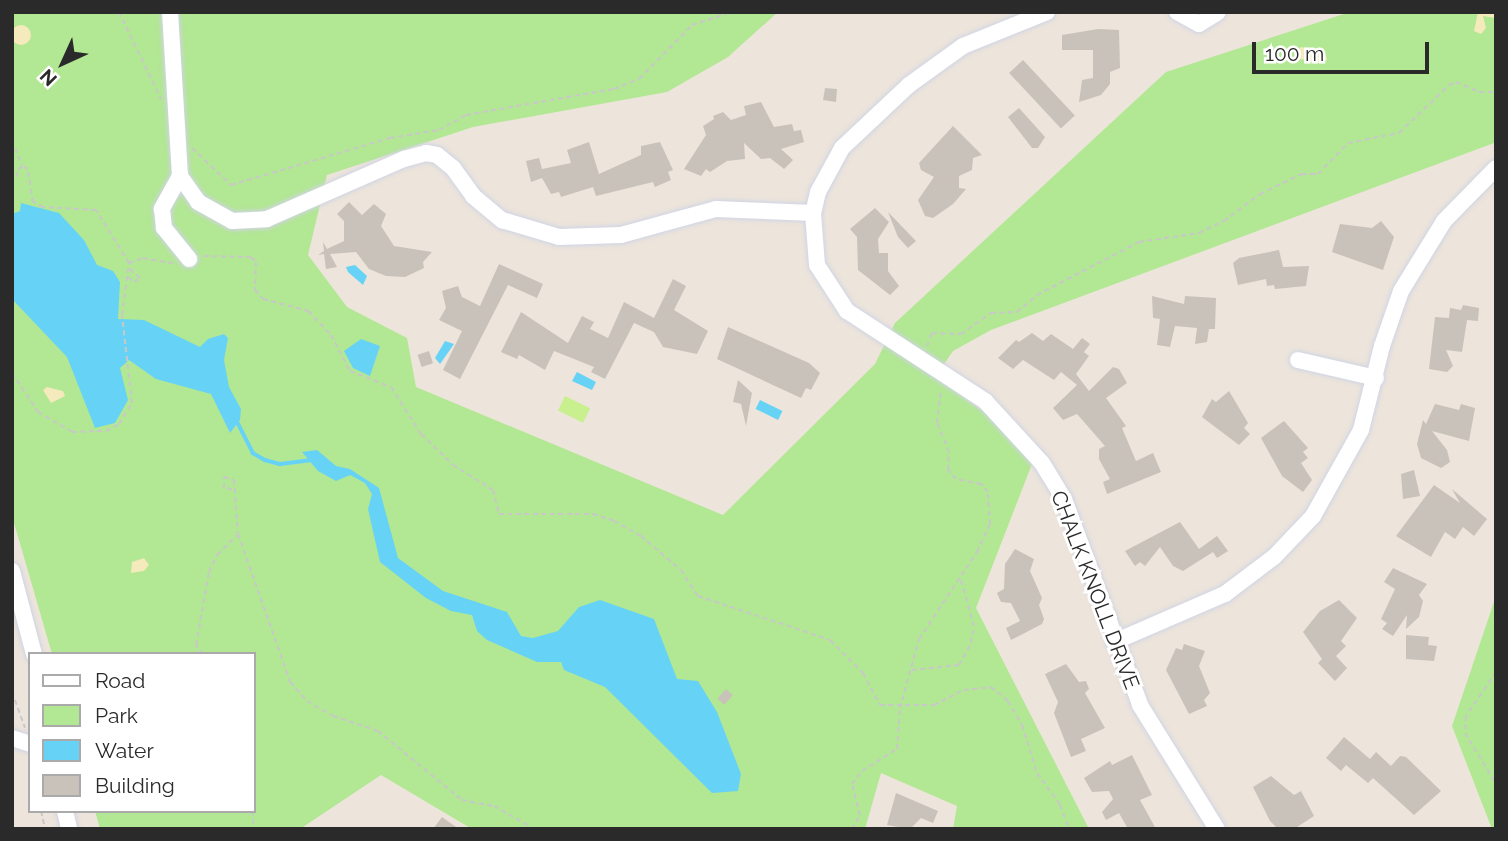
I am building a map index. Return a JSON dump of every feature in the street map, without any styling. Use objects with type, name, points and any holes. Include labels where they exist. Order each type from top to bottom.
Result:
[{"type":"street","points":[[170,12],[180,176],[198,202],[232,221],[249,222],[426,153],[437,155],[453,168],[473,196],[518,227],[585,239],[621,235],[716,209],[813,213]]},
{"type":"street","name":"CHALK KNOLL DRIVE","points":[[1047,12],[963,46],[909,85],[831,162],[813,213],[817,265],[842,306],[867,328],[985,401],[1042,463],[1064,499],[1114,642],[1140,705],[1217,829]]},
{"type":"street","points":[[1177,12],[1199,24],[1218,12]]},
{"type":"street","points":[[1114,642],[1225,594],[1295,537],[1348,459],[1376,378],[1390,319],[1413,269],[1444,221],[1496,168]]},
{"type":"street","points":[[180,176],[162,209],[164,228],[188,259]]},
{"type":"street","points":[[1298,359],[1376,378]]},
{"type":"street","points":[[12,571],[33,652]]},
{"type":"path","points":[[119,12],[163,104]]},
{"type":"path","points":[[191,147],[231,185],[390,138],[439,130],[466,115],[614,89],[639,79],[692,25],[732,12]]},
{"type":"path","points":[[923,353],[932,332],[961,334],[991,313],[1017,312],[1037,295],[1139,242],[1199,233],[1260,194],[1303,174],[1318,174],[1348,143],[1399,133],[1449,85],[1456,82],[1496,92]]},
{"type":"path","points":[[12,140],[22,166],[28,169],[33,202],[96,210],[129,263],[122,315],[124,365],[132,403],[119,424],[106,430],[72,432],[58,428],[38,412],[12,373]]},
{"type":"path","points":[[18,177],[16,172],[22,166]]},
{"type":"path","points":[[129,263],[143,258],[177,264],[188,259],[251,257],[256,262],[255,290],[263,299],[308,311],[331,335],[350,371],[391,387],[421,434],[453,465],[493,490],[499,514],[593,514],[614,522],[641,536],[681,570],[698,596],[830,640],[863,673],[880,705],[900,708],[934,705],[964,690],[990,687],[1008,701],[1022,725],[1037,772],[1060,805],[1069,829]]},
{"type":"path","points":[[127,277],[135,282],[140,278],[129,268]]},
{"type":"path","points":[[852,829],[860,816],[852,784],[862,771],[897,749],[900,708],[919,639],[990,524],[988,492],[981,484],[956,479],[948,470],[949,452],[937,423],[942,402],[939,379]]},
{"type":"path","points":[[232,489],[239,506],[238,534],[290,682],[307,701],[332,716],[378,731],[461,800],[494,806],[535,829]]},
{"type":"path","points":[[202,652],[197,645],[209,572],[217,555],[238,534]]},
{"type":"path","points":[[911,670],[959,666],[971,643],[974,626],[960,576]]},
{"type":"path","points":[[1496,672],[1466,716],[1465,733],[1496,784]]},
{"type":"path","points":[[12,692],[28,732]]},
{"type":"green space","points":[[12,12],[778,12],[728,57],[667,92],[473,127],[327,175],[308,255],[347,307],[407,338],[416,387],[723,515],[875,364],[895,323],[1166,72],[1350,12],[1496,12],[1496,166],[1494,143],[991,330],[953,351],[944,364],[943,383],[994,419],[1032,464],[976,608],[1089,829],[953,829],[957,806],[881,773],[865,829],[472,829],[381,775],[300,829],[100,829],[96,813],[256,813],[256,652],[51,652],[12,516]]},
{"type":"green space","points":[[565,396],[590,408],[583,423],[558,410]]},
{"type":"green space","points":[[1496,596],[1496,829],[1492,829],[1452,726]]},
{"type":"sand","points":[[1478,12],[1496,12],[1495,18],[1483,16],[1486,28],[1481,34],[1474,31]]},
{"type":"sand","points":[[21,25],[28,28],[31,35],[28,42],[21,45],[14,42],[11,35],[14,28]]},
{"type":"sand","points":[[1301,47],[1325,52],[1327,60],[1319,63],[1300,59],[1296,52]]},
{"type":"sand","points":[[47,387],[63,391],[65,396],[51,403],[43,390]]},
{"type":"sand","points":[[144,558],[149,565],[144,571],[131,573],[132,562]]},
{"type":"water","points":[[21,203],[59,213],[84,240],[97,265],[113,271],[120,282],[118,319],[144,320],[200,347],[208,339],[224,334],[228,338],[224,360],[229,387],[241,409],[240,420],[230,433],[211,394],[156,379],[129,360],[120,368],[128,400],[115,423],[95,428],[67,357],[12,299],[12,214],[20,211]]},
{"type":"water","points":[[355,265],[367,276],[363,285],[346,267]]},
{"type":"water","points":[[361,339],[380,346],[370,376],[353,368],[344,351]]},
{"type":"water","points":[[445,341],[454,344],[440,364],[435,358]]},
{"type":"water","points":[[577,372],[596,382],[592,390],[572,381]]},
{"type":"water","points":[[760,400],[782,411],[778,420],[756,409]]},
{"type":"water","points":[[317,450],[336,466],[350,469],[379,488],[398,558],[443,591],[507,612],[521,636],[533,638],[558,631],[579,607],[600,600],[654,619],[677,679],[698,681],[717,712],[741,774],[738,791],[712,793],[605,687],[564,670],[561,662],[537,662],[487,640],[477,631],[472,615],[451,611],[426,598],[380,562],[368,509],[372,494],[365,483],[350,475],[336,481],[318,471],[302,452]]},
{"type":"building","points":[[1098,29],[1119,30],[1120,68],[1110,72],[1110,84],[1101,95],[1079,102],[1082,80],[1093,78],[1093,50],[1062,50],[1062,35]]},
{"type":"building","points":[[1023,60],[1075,116],[1061,129],[1009,73]]},
{"type":"building","points":[[825,88],[837,89],[836,102],[823,100]]},
{"type":"building","points":[[761,102],[774,127],[792,124],[794,131],[801,130],[804,142],[781,149],[793,160],[784,169],[770,158],[761,159],[744,143],[745,159],[727,161],[710,172],[706,169],[701,176],[684,169],[706,135],[703,126],[714,119],[713,116],[723,112],[731,120],[746,115],[744,106]]},
{"type":"building","points":[[1019,108],[1045,137],[1038,148],[1032,148],[1008,117]]},
{"type":"building","points":[[953,126],[982,155],[973,158],[972,170],[959,176],[959,188],[966,189],[953,204],[933,218],[925,216],[918,200],[934,177],[921,170],[919,163]]},
{"type":"building","points":[[589,142],[599,174],[641,155],[641,146],[660,142],[673,170],[668,172],[671,180],[655,187],[653,182],[596,196],[593,187],[561,197],[559,192],[551,194],[542,178],[531,182],[526,161],[539,158],[542,169],[571,163],[567,150]]},
{"type":"building","points":[[349,202],[362,215],[374,204],[386,214],[381,226],[394,246],[432,252],[423,262],[424,268],[405,277],[386,276],[369,269],[356,252],[330,254],[337,267],[326,269],[324,254],[318,255],[324,251],[323,242],[327,249],[344,241],[344,221],[337,214]]},
{"type":"building","points":[[875,208],[889,222],[878,239],[879,253],[888,253],[888,271],[899,286],[890,295],[858,270],[857,237],[850,229]]},
{"type":"building","points":[[888,212],[916,241],[908,248],[898,237]]},
{"type":"building","points":[[1381,221],[1394,237],[1383,270],[1332,252],[1340,224],[1372,228]]},
{"type":"building","points":[[1279,250],[1283,267],[1309,266],[1306,286],[1275,289],[1274,285],[1267,286],[1266,279],[1238,285],[1233,263],[1239,258]]},
{"type":"building","points":[[499,264],[543,284],[537,298],[508,285],[460,379],[443,370],[462,331],[439,320],[446,308],[442,291],[458,286],[462,297],[480,306]]},
{"type":"building","points":[[673,279],[686,286],[674,310],[708,331],[697,354],[663,347],[654,332],[634,323],[605,379],[591,372],[594,367],[554,351],[545,370],[519,355],[517,359],[501,352],[521,312],[568,343],[582,316],[594,322],[590,329],[608,338],[624,302],[654,318]]},
{"type":"building","points":[[1152,296],[1184,304],[1185,296],[1216,298],[1215,329],[1209,329],[1207,342],[1195,344],[1197,328],[1175,326],[1170,347],[1157,345],[1160,319],[1153,318]]},
{"type":"building","points":[[1463,305],[1479,308],[1478,321],[1467,320],[1462,352],[1446,350],[1453,366],[1447,372],[1429,369],[1435,317],[1449,318],[1450,308],[1461,310]]},
{"type":"building","points":[[728,327],[809,363],[820,373],[811,390],[806,388],[801,398],[717,359]]},
{"type":"building","points":[[1032,333],[1043,341],[1051,334],[1073,349],[1082,338],[1090,344],[1084,352],[1089,356],[1076,374],[1089,391],[1113,367],[1119,369],[1127,383],[1106,398],[1126,426],[1122,428],[1136,461],[1153,453],[1161,472],[1107,494],[1103,482],[1110,479],[1099,459],[1099,449],[1105,446],[1077,414],[1063,420],[1053,408],[1077,385],[1061,372],[1054,380],[1023,360],[1013,369],[998,358],[1016,340],[1019,342]]},
{"type":"building","points":[[429,351],[433,363],[422,367],[418,355]]},
{"type":"building","points":[[738,380],[752,393],[746,426],[741,404],[733,402]]},
{"type":"building","points":[[1229,391],[1248,423],[1244,428],[1250,434],[1239,445],[1202,417],[1212,399],[1216,402]]},
{"type":"building","points":[[1435,404],[1459,410],[1461,404],[1475,408],[1469,441],[1432,431],[1447,450],[1450,462],[1441,468],[1421,458],[1417,444],[1423,420],[1426,424]]},
{"type":"building","points":[[1284,421],[1308,448],[1303,452],[1308,458],[1301,463],[1312,480],[1303,492],[1282,476],[1261,438]]},
{"type":"building","points":[[1414,470],[1420,496],[1403,499],[1401,474]]},
{"type":"building","points":[[1434,485],[1460,503],[1452,489],[1487,519],[1474,536],[1463,527],[1455,539],[1445,532],[1431,557],[1396,536]]},
{"type":"building","points":[[1180,522],[1199,549],[1217,536],[1228,551],[1217,558],[1213,552],[1183,571],[1173,566],[1160,547],[1145,566],[1140,562],[1135,566],[1125,551]]},
{"type":"building","points":[[1015,549],[1034,559],[1030,571],[1042,598],[1039,605],[1044,619],[1042,624],[1011,640],[1006,628],[1020,621],[1011,603],[1001,602],[997,593],[1004,589],[1005,564]]},
{"type":"building","points":[[1393,568],[1427,584],[1419,595],[1423,601],[1419,617],[1406,629],[1407,615],[1393,636],[1382,629],[1387,623],[1381,619],[1395,589],[1384,582]]},
{"type":"building","points":[[1339,600],[1357,618],[1341,641],[1346,646],[1336,656],[1347,668],[1335,681],[1318,663],[1322,659],[1303,632],[1320,611]]},
{"type":"building","points":[[1406,635],[1429,637],[1428,645],[1437,646],[1434,661],[1406,659]]},
{"type":"building","points":[[1184,644],[1205,651],[1199,666],[1210,693],[1204,700],[1207,706],[1189,714],[1166,670],[1176,648],[1182,650]]},
{"type":"building","points":[[1066,664],[1079,682],[1086,681],[1089,689],[1085,693],[1105,728],[1081,739],[1086,751],[1071,757],[1054,713],[1058,702],[1045,674]]},
{"type":"building","points":[[726,689],[733,695],[724,705],[717,699]]},
{"type":"building","points":[[1344,737],[1370,759],[1376,752],[1391,766],[1400,756],[1406,757],[1441,791],[1414,815],[1373,778],[1368,783],[1346,765],[1341,771],[1326,758]]},
{"type":"building","points":[[1132,755],[1152,795],[1140,800],[1156,829],[1128,829],[1119,813],[1106,820],[1102,812],[1113,799],[1109,791],[1092,792],[1084,778],[1110,761],[1112,765]]},
{"type":"building","points":[[1271,776],[1294,795],[1301,791],[1314,816],[1294,829],[1278,829],[1270,821],[1253,787]]},
{"type":"building","points":[[896,793],[938,811],[933,823],[921,818],[910,829],[887,825]]},
{"type":"building","points":[[442,817],[459,829],[433,829]]},
{"type":"waterway","points":[[237,421],[253,453],[265,460],[280,464],[312,460]]}]
